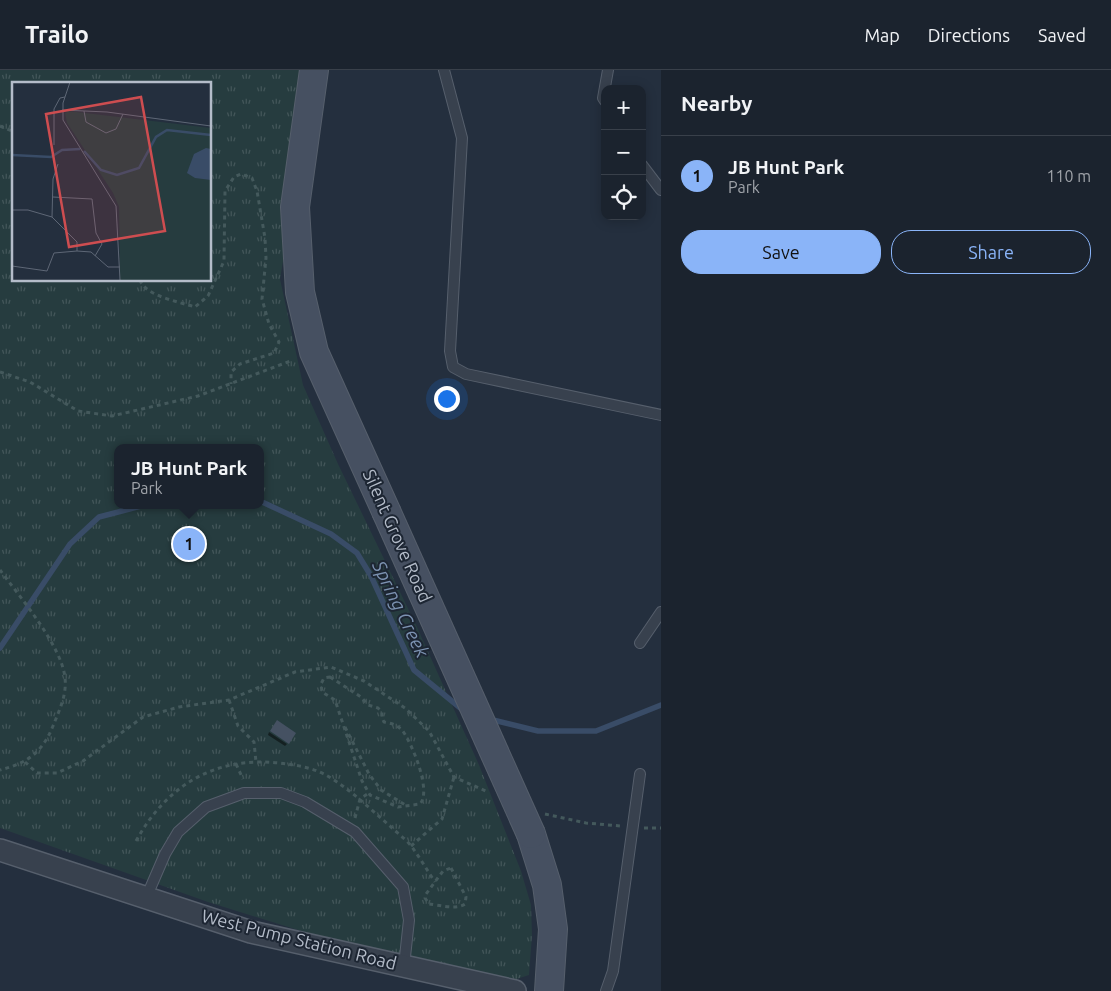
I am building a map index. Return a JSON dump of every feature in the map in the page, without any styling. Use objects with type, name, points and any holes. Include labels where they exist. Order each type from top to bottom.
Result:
[{"type":"street","name":"Silent Grove Road","points":[[314,70],[295,207],[300,292],[314,352],[386,512],[536,824],[548,885],[553,929],[549,991]]},
{"type":"street","name":"West Pump Station Road","points":[[0,850],[250,932],[515,991]]},
{"type":"lane","points":[[444,70],[462,138],[450,351],[453,367],[466,374],[661,415]]},
{"type":"lane","points":[[605,85],[608,70]]},
{"type":"lane","points":[[646,170],[661,190]]},
{"type":"lane","points":[[640,643],[661,612]]},
{"type":"lane","points":[[606,991],[613,971],[640,774]]},
{"type":"lane","points":[[146,898],[165,854],[178,832],[206,807],[244,793],[281,794],[306,802],[355,832],[403,887],[409,920],[404,966]]},
{"type":"path","points":[[0,126],[12,131]]},
{"type":"path","points":[[140,281],[142,286],[150,292],[195,307],[208,296],[224,261],[225,190],[234,177],[241,174],[252,178],[265,238],[266,258],[262,299],[269,324],[279,342],[274,353],[240,364],[231,372],[231,384]]},
{"type":"path","points":[[0,372],[30,382],[78,411],[112,416],[198,396],[314,352]]},
{"type":"path","points":[[0,570],[59,655],[65,678],[63,702],[50,733],[35,754],[25,762],[0,770]]},
{"type":"path","points":[[25,762],[37,773],[56,773],[83,761],[143,717],[178,707],[229,700],[295,672],[330,667],[364,681],[405,708],[429,731],[454,777],[489,792]]},
{"type":"path","points":[[330,677],[361,697],[368,705],[378,708],[382,712],[384,722],[392,723],[402,730],[414,752],[425,790],[424,800],[420,804],[398,807],[370,795],[362,781],[342,722],[335,700],[322,692],[321,684],[324,678],[330,677]]},
{"type":"path","points":[[229,700],[238,726],[254,742],[256,762]]},
{"type":"path","points":[[342,722],[369,774],[381,790],[406,806]]},
{"type":"path","points":[[411,846],[442,818],[454,777]]},
{"type":"path","points":[[360,800],[369,792]]},
{"type":"path","points":[[536,824],[586,823],[661,828]]},
{"type":"path","points":[[451,868],[466,897],[465,904],[462,907],[433,904],[426,902],[426,894],[443,871],[451,868]]},
{"type":"green space","points":[[0,70],[315,70],[280,279],[303,385],[338,464],[416,625],[479,765],[521,871],[531,905],[532,935],[529,975],[504,983],[407,964],[208,902],[0,828]]},
{"type":"building","points":[[277,720],[296,733],[289,744],[270,731]]},
{"type":"waterway","name":"Spring Creek","points":[[264,503],[331,534],[357,553],[371,576],[414,670],[464,711]]},
{"type":"waterway","name":"Spring Creek","points":[[0,648],[70,544],[99,517],[130,509]]},
{"type":"waterway","name":"Spring Creek","points":[[489,719],[538,731],[596,731],[661,705]]},
{"type":"place","name":"JB Hunt Park","points":[[189,544]]}]
